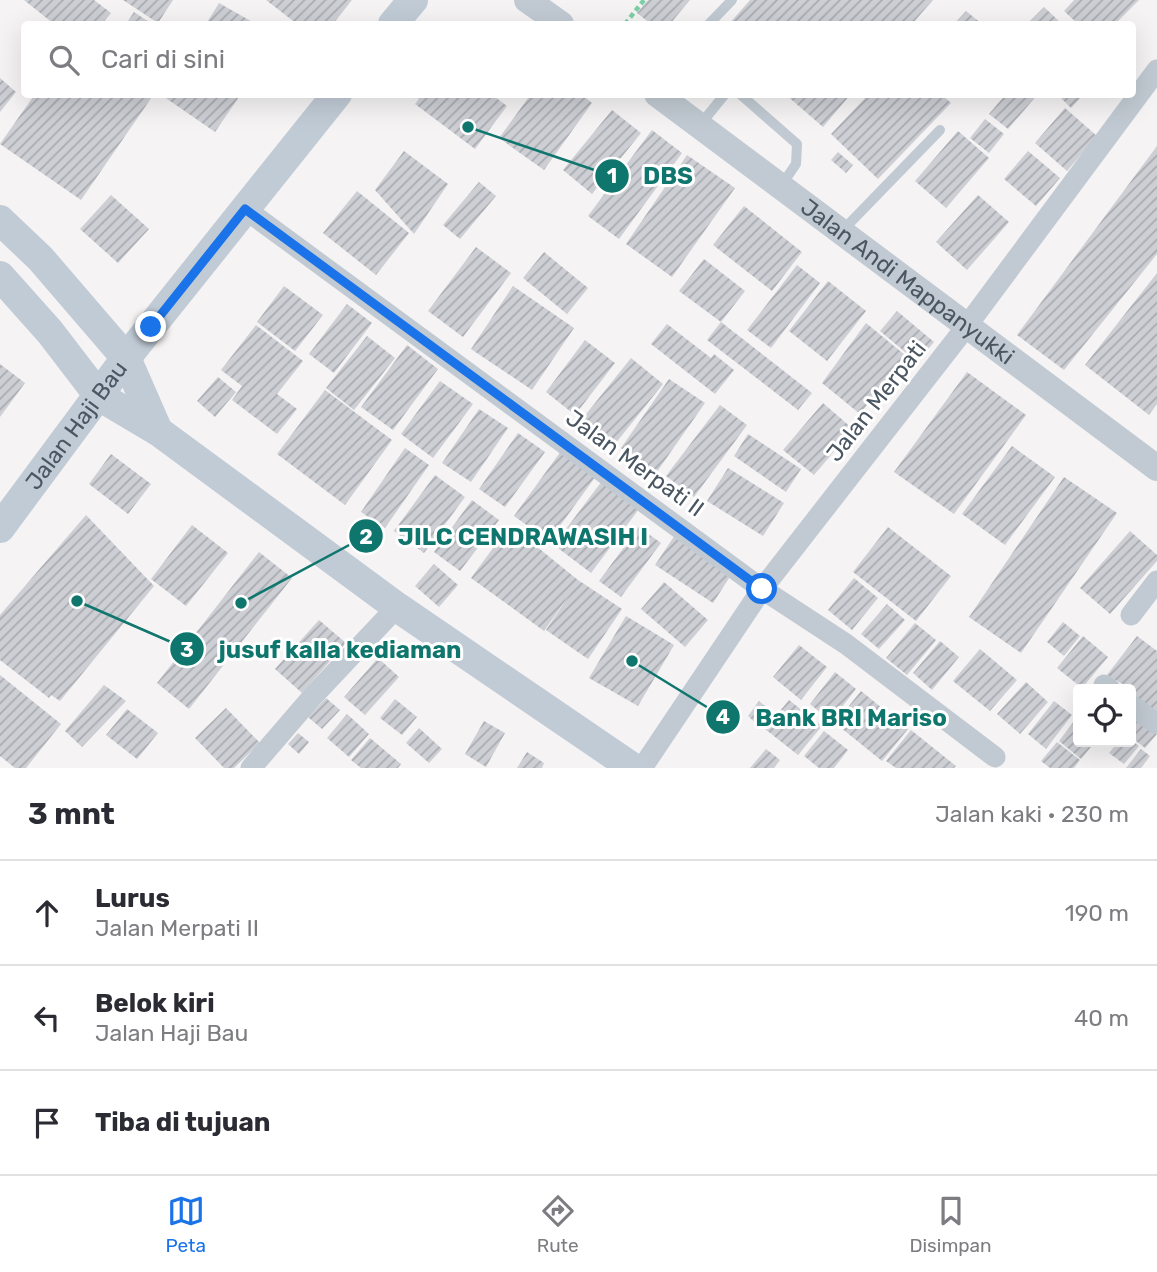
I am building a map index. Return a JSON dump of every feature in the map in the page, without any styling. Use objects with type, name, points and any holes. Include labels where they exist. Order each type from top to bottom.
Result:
[{"type":"main road","points":[[396,21],[413,0]]},
{"type":"main road","name":"Jalan Haji Bau","points":[[0,528],[127,358],[334,98]]},
{"type":"main road","points":[[0,220],[40,258],[127,358],[158,432]]},
{"type":"main road","points":[[0,276],[50,332],[99,396],[158,432],[397,607],[633,768]]},
{"type":"street","points":[[527,0],[557,21]]},
{"type":"street","name":"Jalan Merpati","points":[[642,768],[762,589],[966,327],[1157,70]]},
{"type":"street","name":"Jalan Andi Mappanyukki","points":[[663,98],[966,327],[1153,458]]},
{"type":"street","name":"Jalan Merpati II","points":[[245,209],[762,589],[846,644],[995,757]]},
{"type":"street","points":[[1131,615],[1157,581]]},
{"type":"street","points":[[251,768],[313,696],[397,607]]},
{"type":"street","points":[[1136,709],[1157,724]]},
{"type":"lane","points":[[712,21],[732,0]]},
{"type":"lane","points":[[700,125],[722,98]]},
{"type":"lane","points":[[745,98],[797,144],[796,164],[780,188]]},
{"type":"lane","points":[[840,233],[940,130]]},
{"type":"path","points":[[627,21],[644,0]]},
{"type":"building","points":[[24,0],[94,0],[111,13],[104,21],[50,21]]},
{"type":"building","points":[[123,0],[173,0],[159,21],[155,21]]},
{"type":"building","points":[[266,0],[352,0],[335,21],[293,21]]},
{"type":"building","points":[[648,0],[690,0],[672,21],[647,21],[637,13]]},
{"type":"building","points":[[750,0],[933,0],[915,21],[732,21]]},
{"type":"building","points":[[1074,0],[1139,0],[1118,21],[1075,21],[1064,11]]},
{"type":"building","points":[[219,3],[251,21],[208,21]]},
{"type":"building","points":[[1044,7],[1059,21],[1030,21]]},
{"type":"building","points":[[966,11],[978,21],[957,21]]},
{"type":"building","points":[[134,12],[148,21],[128,21]]},
{"type":"building","points":[[0,78],[16,92],[0,112]]},
{"type":"building","points":[[32,98],[151,98],[81,200],[0,144]]},
{"type":"building","points":[[166,98],[238,98],[215,132]]},
{"type":"building","points":[[496,98],[507,106],[475,149],[415,104],[419,99]]},
{"type":"building","points":[[528,98],[586,98],[592,103],[544,170],[499,138]]},
{"type":"building","points":[[790,98],[848,98],[823,127]]},
{"type":"building","points":[[865,98],[945,98],[951,103],[878,179],[831,134]]},
{"type":"building","points":[[1003,98],[1035,98],[1008,129],[989,114]]},
{"type":"building","points":[[1061,98],[1080,98],[1071,108]]},
{"type":"building","points":[[1065,108],[1097,136],[1067,171],[1035,143]]},
{"type":"building","points":[[612,110],[641,133],[592,194],[563,170]]},
{"type":"building","points":[[985,119],[1004,134],[989,153],[970,138]]},
{"type":"building","points":[[652,130],[682,153],[619,239],[588,216]]},
{"type":"building","points":[[958,131],[989,158],[946,208],[915,181]]},
{"type":"building","points":[[1157,146],[1157,254],[1064,370],[1017,335]]},
{"type":"building","points":[[404,151],[448,184],[414,234],[375,190]]},
{"type":"building","points":[[1028,151],[1060,178],[1036,206],[1004,179]]},
{"type":"building","points":[[838,152],[853,165],[846,173],[831,160]]},
{"type":"building","points":[[687,155],[735,188],[672,277],[626,244]]},
{"type":"building","points":[[479,182],[496,196],[460,239],[443,225]]},
{"type":"building","points":[[357,191],[409,233],[376,275],[323,233]]},
{"type":"building","points":[[111,195],[149,229],[118,263],[80,229]]},
{"type":"building","points":[[978,195],[1009,222],[967,270],[936,242]]},
{"type":"building","points":[[744,206],[802,252],[772,291],[713,245]]},
{"type":"building","points":[[476,247],[511,273],[463,337],[428,311]]},
{"type":"building","points":[[544,252],[588,288],[567,314],[523,278]]},
{"type":"building","points":[[704,259],[745,291],[721,322],[679,291]]},
{"type":"building","points":[[797,265],[820,283],[771,348],[747,330]]},
{"type":"building","points":[[1157,273],[1157,404],[1149,415],[1085,365]]},
{"type":"building","points":[[828,281],[866,311],[827,361],[789,331]]},
{"type":"building","points":[[284,286],[323,315],[295,351],[257,322]]},
{"type":"building","points":[[513,286],[574,328],[532,390],[471,349]]},
{"type":"building","points":[[347,304],[372,323],[334,373],[309,354]]},
{"type":"building","points":[[897,311],[934,342],[917,362],[880,331]]},
{"type":"building","points":[[721,322],[812,393],[798,410],[707,340]]},
{"type":"building","points":[[866,323],[905,355],[860,414],[822,383]]},
{"type":"building","points":[[667,324],[711,358],[714,354],[734,370],[715,394],[651,344]]},
{"type":"building","points":[[256,325],[303,361],[277,394],[297,409],[277,434],[232,400],[242,386],[221,370]]},
{"type":"building","points":[[367,336],[395,358],[354,410],[326,388]]},
{"type":"building","points":[[585,340],[615,363],[575,415],[546,392]]},
{"type":"building","points":[[407,345],[438,369],[393,430],[361,407]]},
{"type":"building","points":[[631,358],[663,384],[615,444],[583,418]]},
{"type":"building","points":[[0,364],[25,383],[0,417]]},
{"type":"building","points":[[967,372],[1026,415],[954,514],[894,472]]},
{"type":"building","points":[[218,377],[236,392],[215,417],[197,401]]},
{"type":"building","points":[[669,379],[705,403],[656,473],[621,448]]},
{"type":"building","points":[[440,381],[473,404],[433,458],[401,434]]},
{"type":"building","points":[[325,390],[392,440],[345,505],[277,454]]},
{"type":"building","points":[[823,403],[853,429],[814,475],[783,450]]},
{"type":"building","points":[[720,405],[747,425],[694,497],[666,476]]},
{"type":"building","points":[[479,409],[508,428],[471,482],[442,463]]},
{"type":"building","points":[[518,433],[545,452],[505,507],[479,489]]},
{"type":"building","points":[[748,434],[801,469],[786,492],[734,456]]},
{"type":"building","points":[[1012,446],[1055,477],[1005,545],[962,514]]},
{"type":"building","points":[[405,448],[429,465],[385,528],[361,512]]},
{"type":"building","points":[[561,451],[596,476],[549,541],[514,516]]},
{"type":"building","points":[[111,454],[151,484],[128,514],[89,484]]},
{"type":"building","points":[[728,468],[784,503],[763,536],[707,501]]},
{"type":"building","points":[[435,475],[465,497],[424,553],[394,531]]},
{"type":"building","points":[[605,477],[642,505],[591,573],[554,545]]},
{"type":"building","points":[[1064,477],[1117,513],[1021,653],[969,617]]},
{"type":"building","points":[[472,500],[499,520],[460,571],[434,552]]},
{"type":"building","points":[[86,515],[154,586],[60,701],[51,695],[49,698],[0,660],[0,615]]},
{"type":"building","points":[[192,525],[228,553],[186,606],[151,579]]},
{"type":"building","points":[[510,525],[578,580],[622,609],[588,659],[546,630],[572,591],[544,631],[471,578]]},
{"type":"building","points":[[639,527],[661,543],[621,597],[599,581]]},
{"type":"building","points":[[888,527],[951,576],[916,621],[853,572]]},
{"type":"building","points":[[1130,531],[1157,555],[1157,561],[1110,614],[1080,588]]},
{"type":"building","points":[[675,535],[733,572],[713,603],[655,565]]},
{"type":"building","points":[[259,552],[292,578],[189,709],[157,683]]},
{"type":"building","points":[[434,564],[458,585],[439,607],[415,586]]},
{"type":"building","points":[[854,578],[878,598],[852,630],[828,610]]},
{"type":"building","points":[[664,582],[708,620],[685,647],[641,609]]},
{"type":"building","points":[[887,604],[905,620],[879,649],[861,634]]},
{"type":"building","points":[[626,616],[674,645],[638,706],[589,678]]},
{"type":"building","points":[[319,620],[346,643],[302,693],[275,669]]},
{"type":"building","points":[[1063,622],[1080,636],[1064,656],[1047,642]]},
{"type":"building","points":[[915,623],[936,640],[907,675],[886,658]]},
{"type":"building","points":[[1083,636],[1108,657],[1085,684],[1077,684],[1057,668]]},
{"type":"building","points":[[1137,636],[1157,651],[1157,712],[1136,697],[1136,684],[1122,684],[1107,675]]},
{"type":"building","points":[[940,641],[959,657],[932,690],[913,673]]},
{"type":"building","points":[[799,645],[827,667],[801,700],[773,677]]},
{"type":"building","points":[[980,649],[1017,680],[990,711],[953,681]]},
{"type":"building","points":[[378,658],[399,677],[365,715],[344,697]]},
{"type":"building","points":[[835,672],[856,689],[831,721],[810,704]]},
{"type":"building","points":[[0,675],[61,724],[26,768],[15,768],[0,756]]},
{"type":"building","points":[[1026,682],[1048,702],[1020,734],[997,714]]},
{"type":"building","points":[[104,685],[126,701],[82,747],[65,731]]},
{"type":"building","points":[[861,691],[908,729],[882,761],[835,723]]},
{"type":"building","points":[[326,698],[340,710],[322,729],[308,717]]},
{"type":"building","points":[[395,699],[417,717],[402,735],[380,718]]},
{"type":"building","points":[[789,700],[822,726],[798,755],[765,729]]},
{"type":"building","points":[[759,701],[771,711],[759,726],[748,716]]},
{"type":"building","points":[[1054,701],[1072,715],[1046,749],[1028,734]]},
{"type":"building","points":[[226,708],[260,743],[234,768],[224,768],[195,738]]},
{"type":"building","points":[[127,709],[158,733],[137,759],[106,735]]},
{"type":"building","points":[[347,714],[369,734],[349,757],[327,738]]},
{"type":"building","points":[[1136,719],[1157,734],[1145,748],[1136,741]]},
{"type":"building","points":[[484,721],[505,733],[486,767],[465,754]]},
{"type":"building","points":[[1073,723],[1073,747],[1091,747],[1081,759],[1059,741]]},
{"type":"building","points":[[419,728],[442,749],[429,763],[406,743]]},
{"type":"building","points":[[911,730],[956,766],[896,768],[886,761]]},
{"type":"building","points":[[824,731],[848,750],[834,768],[819,768],[804,756]]},
{"type":"building","points":[[298,733],[309,742],[299,754],[288,744]]},
{"type":"building","points":[[370,738],[401,764],[398,768],[361,768],[351,760]]},
{"type":"building","points":[[1057,742],[1080,760],[1074,768],[1050,768],[1041,761]]},
{"type":"building","points":[[1136,744],[1139,746],[1124,764],[1109,753],[1114,747],[1136,747]]},
{"type":"building","points":[[766,749],[780,760],[774,768],[750,768]]},
{"type":"building","points":[[1141,749],[1150,756],[1141,768],[1126,768]]},
{"type":"building","points":[[527,752],[544,763],[542,768],[517,768]]},
{"type":"place","name":"DBS","points":[[468,127]]},
{"type":"place","name":"jusuf kalla kediaman","points":[[77,601]]},
{"type":"place","name":"JILC CENDRAWASIH I","points":[[241,603]]},
{"type":"place","name":"Bank BRI Mariso","points":[[632,661]]},
{"type":"route","points":[[151,327],[245,209],[762,589]]}]
